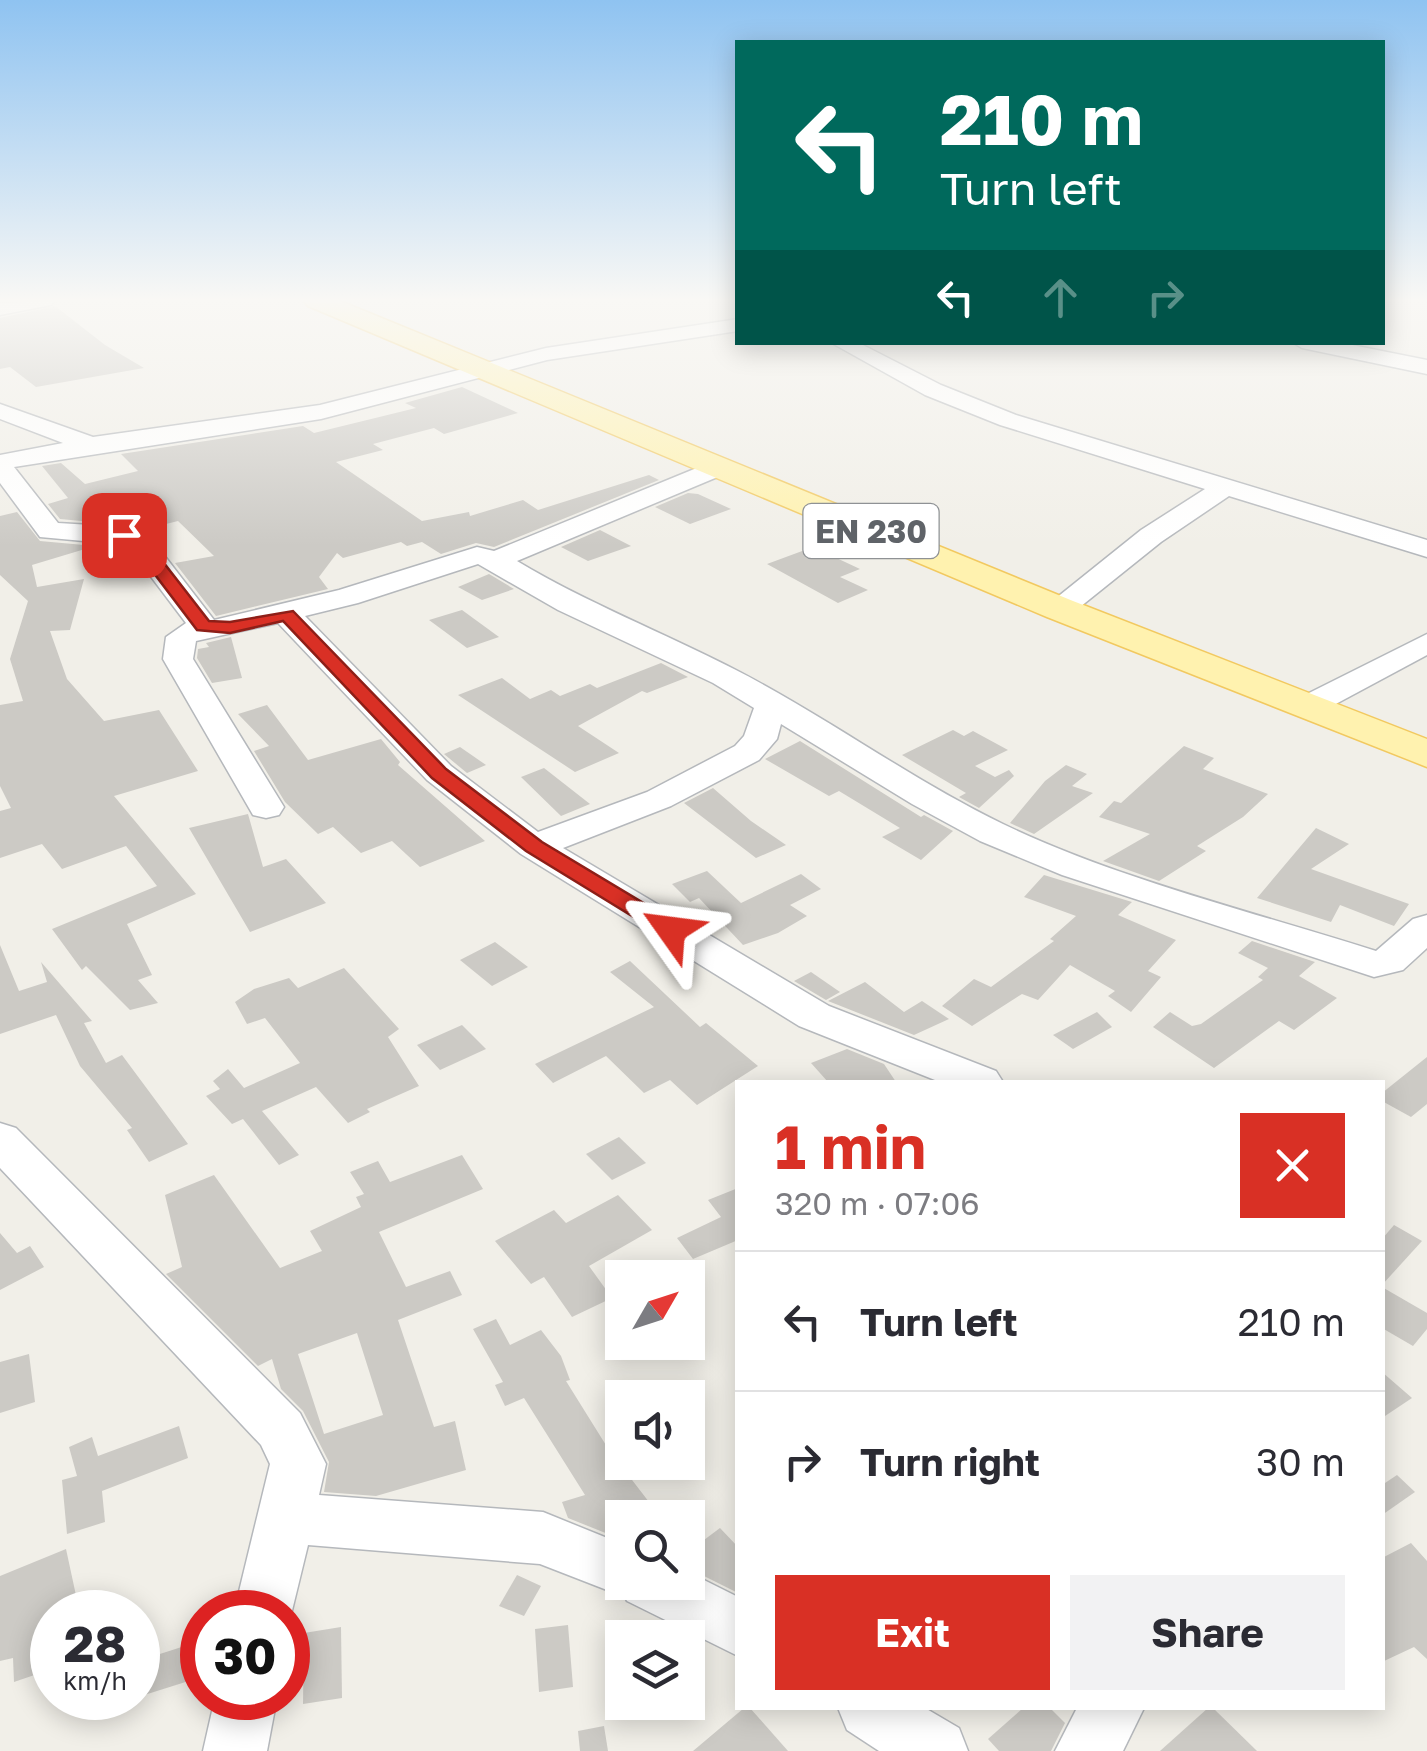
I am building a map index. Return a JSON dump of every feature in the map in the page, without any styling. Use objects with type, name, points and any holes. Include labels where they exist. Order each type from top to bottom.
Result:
[{"type":"main road","name":"EN 230","points":[[517,383],[1060,609],[1427,754]]},
{"type":"street","points":[[204,626],[137,539],[50,531],[0,464],[91,445],[321,412],[439,383]]},
{"type":"street","points":[[919,383],[1008,420],[1427,548]]},
{"type":"street","points":[[0,411],[91,445]]},
{"type":"street","points":[[496,560],[718,468]]},
{"type":"street","points":[[1060,609],[1151,536],[1226,488]]},
{"type":"street","points":[[266,806],[178,659],[182,637],[204,626],[230,627],[286,614],[477,555],[496,560],[568,604],[724,676],[924,797],[993,833],[1075,866],[1374,964],[1390,961],[1427,927]]},
{"type":"street","points":[[286,614],[439,774],[534,846],[814,1016],[976,1080]]},
{"type":"street","points":[[1308,706],[1427,643]]},
{"type":"street","points":[[534,846],[659,799],[748,753],[760,738],[771,704]]},
{"type":"street","points":[[0,1140],[281,1429],[298,1464],[269,1590]]},
{"type":"street","points":[[285,1518],[543,1538],[605,1564]]},
{"type":"street","points":[[683,1600],[735,1626]]},
{"type":"street","points":[[872,1710],[936,1751]]},
{"type":"street","points":[[1087,1751],[1112,1710]]},
{"type":"street","points":[[235,1751],[241,1720]]},
{"type":"building","points":[[30,383],[60,383],[36,387]]},
{"type":"building","points":[[462,387],[518,413],[444,434],[434,428],[373,444],[383,450],[336,462],[422,521],[469,512],[470,516],[523,500],[538,510],[649,475],[659,480],[494,547],[476,543],[441,554],[422,542],[407,546],[401,542],[343,558],[337,553],[319,577],[328,589],[216,616],[175,563],[214,556],[178,521],[166,524],[159,520],[135,526],[60,519],[48,504],[68,498],[42,466],[61,463],[85,484],[138,471],[121,454],[303,426],[314,433],[416,408],[405,403]]},
{"type":"building","points":[[688,493],[731,509],[690,524],[655,507]]},
{"type":"building","points":[[17,512],[40,541],[95,546],[32,565],[37,587],[84,579],[70,630],[50,631],[67,679],[104,721],[159,710],[198,771],[114,796],[196,894],[127,924],[152,975],[138,980],[158,1003],[130,1010],[86,966],[82,970],[52,929],[157,886],[126,846],[62,869],[42,844],[0,858],[0,811],[11,808],[0,786],[0,705],[23,701],[10,659],[28,601],[0,575],[0,516]]},
{"type":"building","points":[[600,530],[631,546],[588,561],[561,547]]},
{"type":"building","points":[[813,547],[860,569],[840,577],[868,590],[838,603],[767,564]]},
{"type":"building","points":[[489,574],[514,589],[482,600],[458,587]]},
{"type":"building","points":[[462,610],[499,637],[467,648],[429,620]]},
{"type":"building","points":[[231,637],[242,678],[212,683],[197,658],[198,649]]},
{"type":"building","points":[[661,663],[688,677],[647,693],[642,691],[578,726],[619,753],[575,772],[458,695],[502,678],[530,699],[551,690],[560,696],[590,684],[597,688]]},
{"type":"building","points":[[267,705],[308,760],[381,739],[400,762],[398,765],[485,841],[420,867],[392,841],[361,853],[333,827],[318,834],[285,802],[254,751],[269,746],[238,714]]},
{"type":"building","points":[[953,730],[964,736],[973,731],[1008,750],[975,766],[995,777],[1009,770],[1014,776],[979,808],[959,797],[966,793],[902,755]]},
{"type":"building","points":[[800,741],[921,817],[924,815],[953,831],[921,860],[882,837],[900,828],[839,791],[829,796],[765,759]]},
{"type":"building","points":[[1184,746],[1214,758],[1203,769],[1268,794],[1243,817],[1197,846],[1206,851],[1159,881],[1103,861],[1150,834],[1099,817],[1114,801],[1121,803]]},
{"type":"building","points":[[460,747],[486,765],[467,773],[444,754]]},
{"type":"building","points":[[1066,765],[1087,774],[1072,786],[1093,793],[1034,834],[1010,823],[1045,781]]},
{"type":"building","points":[[544,768],[590,804],[561,816],[521,777]]},
{"type":"building","points":[[713,788],[786,845],[756,858],[684,803]]},
{"type":"building","points":[[248,814],[263,867],[286,859],[326,903],[250,932],[189,828]]},
{"type":"building","points":[[1316,828],[1349,844],[1311,869],[1409,904],[1394,926],[1340,905],[1331,922],[1257,898]]},
{"type":"building","points":[[707,871],[741,903],[801,874],[821,889],[790,905],[807,916],[778,933],[743,945],[699,898],[690,902],[672,884]]},
{"type":"building","points":[[1044,875],[1132,902],[1118,915],[1176,940],[1148,971],[1161,977],[1131,1012],[1108,996],[1115,991],[1070,965],[1038,1000],[1022,994],[972,1026],[942,1006],[974,979],[991,987],[1054,941],[1050,939],[1076,916],[1024,897]]},
{"type":"building","points":[[1252,941],[1315,962],[1299,976],[1337,998],[1294,1030],[1279,1021],[1214,1068],[1153,1027],[1170,1012],[1192,1026],[1201,1024],[1263,980],[1258,977],[1268,968],[1238,953]]},
{"type":"building","points":[[495,942],[528,967],[492,986],[460,960]]},
{"type":"building","points":[[0,945],[19,991],[47,982],[41,962],[92,1021],[84,1023],[106,1063],[122,1055],[188,1144],[149,1162],[127,1130],[132,1128],[80,1066],[56,1015],[0,1034]]},
{"type":"building","points":[[630,961],[700,1027],[706,1023],[758,1066],[697,1105],[670,1080],[644,1093],[606,1056],[553,1083],[535,1064],[654,1007],[610,972]]},
{"type":"building","points":[[344,968],[399,1029],[388,1037],[419,1086],[367,1109],[370,1112],[348,1123],[316,1087],[262,1111],[299,1155],[279,1165],[243,1119],[232,1124],[206,1096],[220,1089],[213,1081],[228,1069],[244,1088],[300,1063],[265,1018],[247,1024],[235,1002],[254,989],[289,978],[298,988]]},
{"type":"building","points":[[811,972],[840,992],[826,1000],[794,981]]},
{"type":"building","points":[[865,982],[904,1012],[922,1001],[949,1019],[914,1035],[828,1001]]},
{"type":"building","points":[[1097,1012],[1112,1027],[1073,1049],[1053,1035]]},
{"type":"building","points":[[462,1025],[486,1049],[440,1070],[417,1045]]},
{"type":"building","points":[[847,1049],[884,1064],[895,1080],[826,1080],[811,1063]]},
{"type":"building","points":[[1427,1057],[1427,1104],[1411,1117],[1385,1103],[1385,1091]]},
{"type":"building","points":[[619,1137],[646,1163],[612,1180],[586,1154]]},
{"type":"building","points":[[462,1155],[483,1189],[379,1232],[406,1287],[450,1271],[462,1295],[398,1320],[434,1427],[455,1421],[466,1470],[376,1496],[324,1492],[329,1462],[303,1411],[281,1389],[272,1359],[258,1366],[166,1274],[182,1267],[165,1195],[214,1175],[280,1268],[322,1251],[310,1231],[361,1207],[356,1197],[364,1194],[350,1172],[378,1161],[390,1182]],"holes":[[[357,1333],[383,1415],[324,1434],[298,1354]]]},
{"type":"building","points":[[735,1189],[735,1241],[693,1259],[677,1238],[721,1217],[708,1200]]},
{"type":"building","points":[[618,1195],[652,1230],[589,1266],[605,1288],[605,1301],[572,1317],[544,1277],[531,1284],[495,1241],[554,1210],[566,1223]]},
{"type":"building","points":[[1394,1225],[1422,1241],[1385,1282],[1385,1236]]},
{"type":"building","points":[[0,1233],[17,1253],[30,1246],[44,1267],[0,1290]]},
{"type":"building","points":[[1385,1289],[1427,1313],[1427,1329],[1413,1346],[1385,1330]]},
{"type":"building","points":[[496,1319],[510,1345],[541,1330],[561,1356],[570,1380],[566,1381],[605,1444],[605,1480],[632,1480],[647,1500],[605,1500],[605,1533],[568,1518],[562,1502],[585,1495],[524,1398],[505,1406],[495,1385],[503,1382],[473,1329]]},
{"type":"building","points":[[29,1354],[35,1402],[0,1413],[0,1362]]},
{"type":"building","points":[[1385,1375],[1412,1398],[1385,1416]]},
{"type":"building","points":[[179,1426],[188,1458],[102,1491],[105,1522],[67,1534],[62,1480],[77,1476],[69,1447],[92,1437],[98,1456]]},
{"type":"building","points":[[1397,1475],[1415,1492],[1385,1513],[1385,1483]]},
{"type":"building","points":[[720,1528],[735,1544],[735,1592],[705,1576],[705,1539]]},
{"type":"building","points":[[1411,1543],[1427,1561],[1427,1659],[1414,1647],[1385,1661],[1385,1556]]},
{"type":"building","points":[[66,1549],[75,1590],[30,1590],[30,1677],[14,1682],[13,1658],[0,1661],[0,1576]]},
{"type":"building","points":[[517,1575],[541,1586],[524,1616],[499,1606]]},
{"type":"building","points":[[568,1625],[573,1687],[539,1692],[535,1629]]},
{"type":"building","points":[[341,1627],[342,1698],[310,1703],[310,1632]]},
{"type":"building","points":[[180,1648],[180,1684],[160,1690],[160,1654]]},
{"type":"building","points":[[742,1710],[752,1710],[788,1751],[693,1751]]},
{"type":"building","points":[[1021,1710],[1052,1710],[1065,1723],[1051,1751],[999,1751],[988,1739]]},
{"type":"building","points":[[1206,1710],[1215,1710],[1257,1751],[1160,1751]]},
{"type":"building","points":[[604,1726],[608,1751],[580,1751],[578,1731]]},
{"type":"route","points":[[124,535],[137,539],[204,626],[230,627],[286,614],[439,774],[534,846],[671,930]]}]
